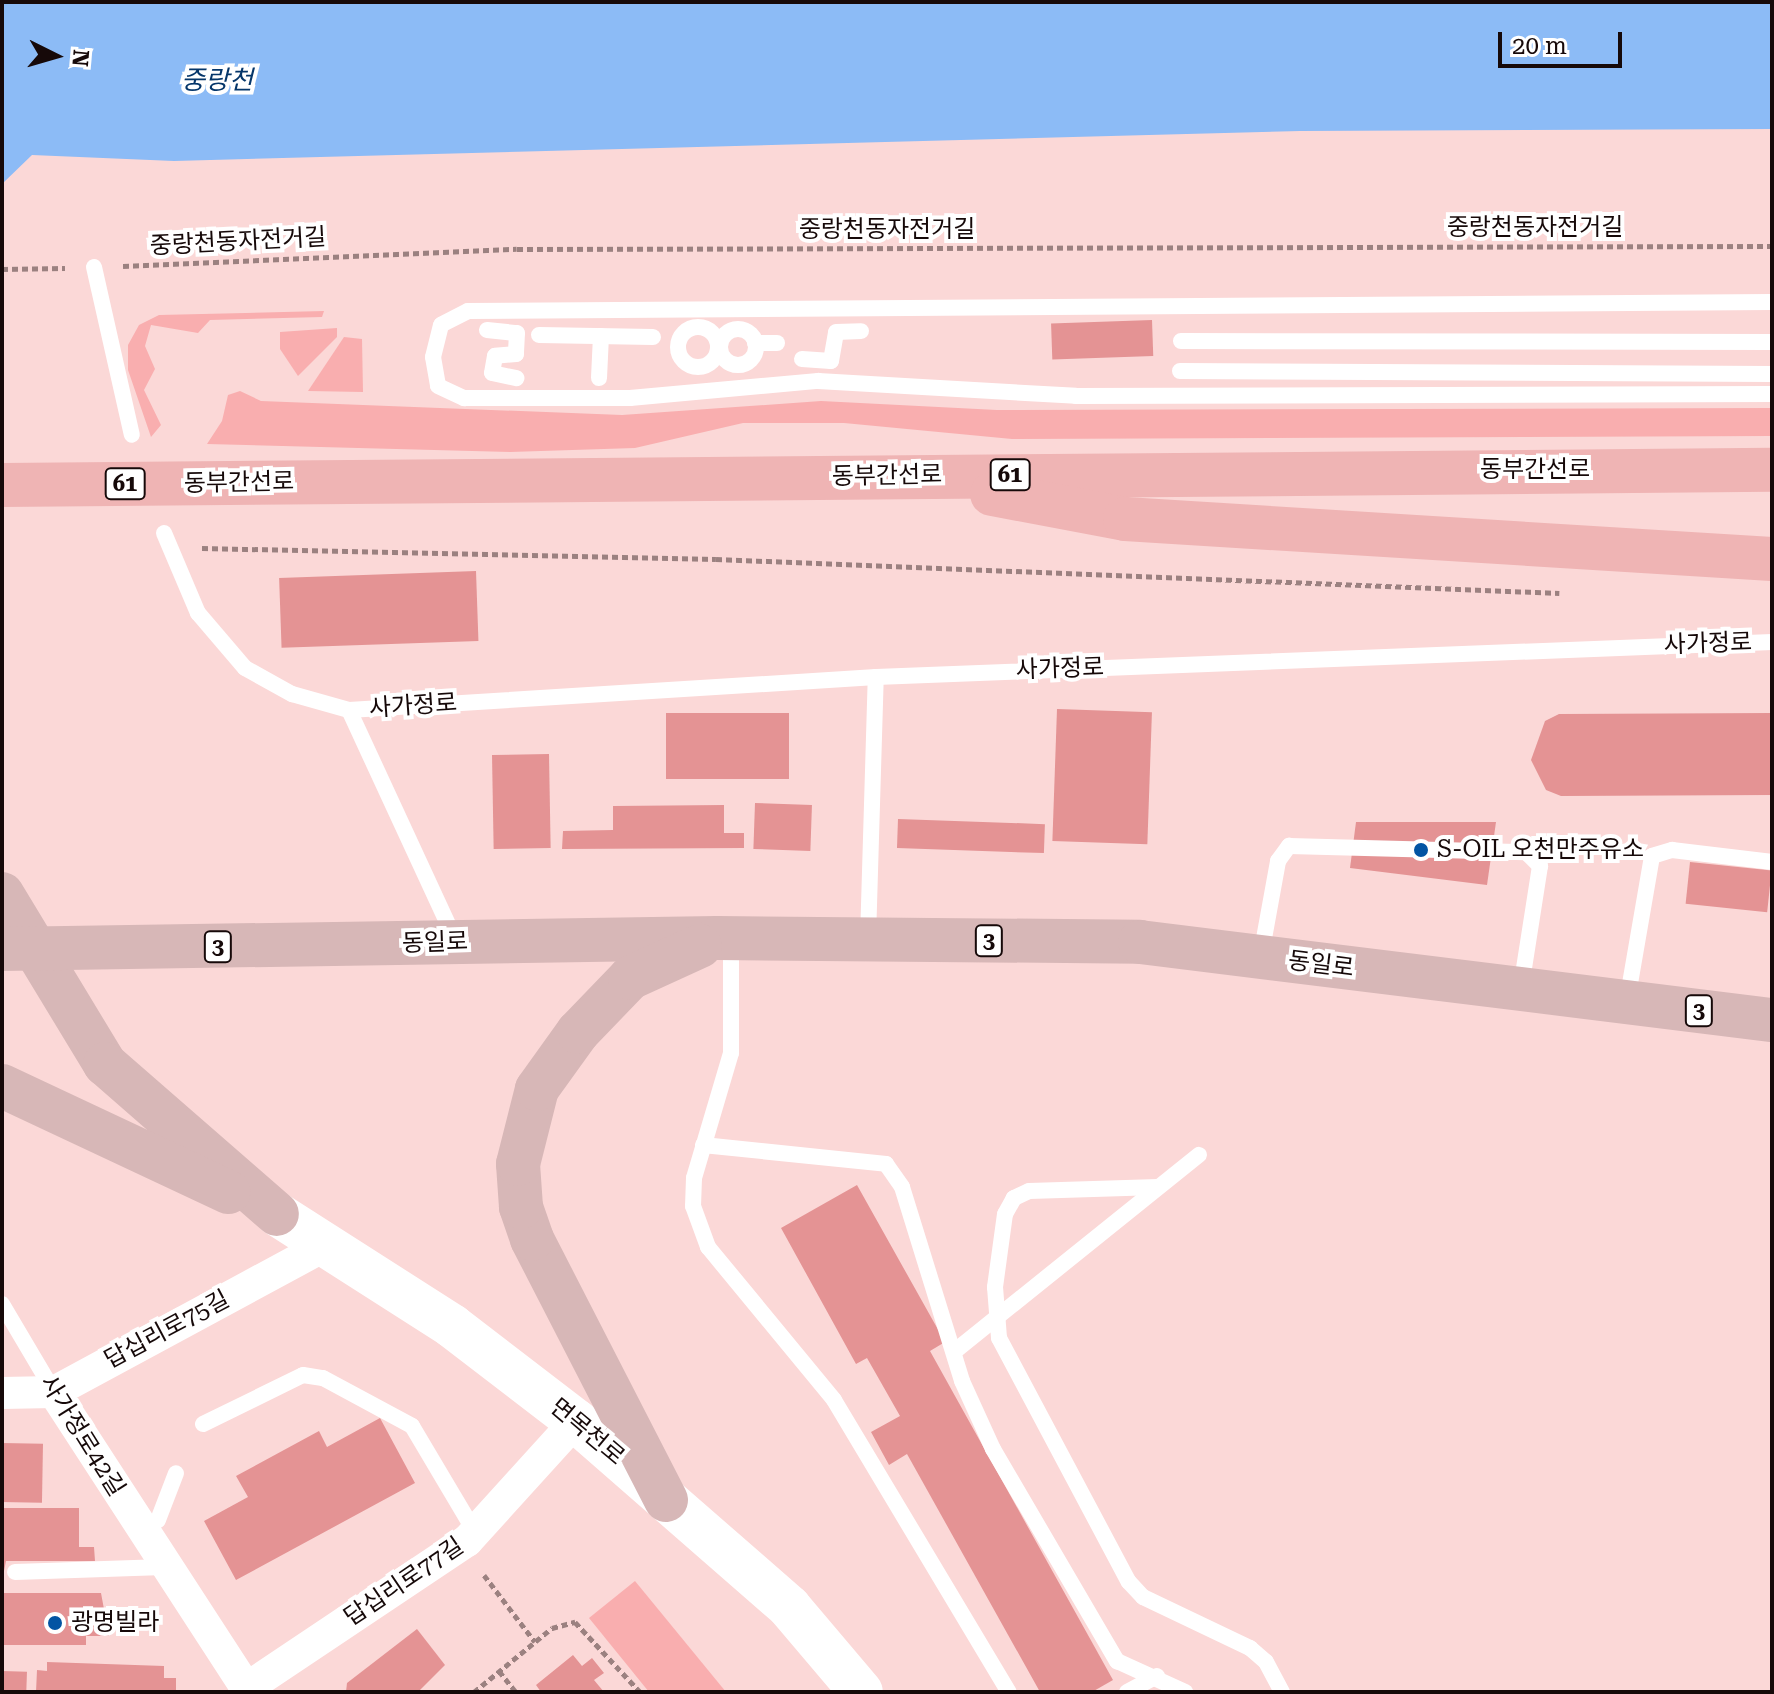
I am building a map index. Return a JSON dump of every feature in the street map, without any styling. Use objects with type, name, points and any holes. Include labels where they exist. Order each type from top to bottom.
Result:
[{"type":"highway","name":"동부간선로","points":[[2,485],[1772,470]]},
{"type":"highway","points":[[891,476],[1125,519],[1772,559]]},
{"type":"main road","points":[[2,894],[105,1064],[277,1214]]},
{"type":"main road","name":"동일로","points":[[2,949],[724,938],[1140,942],[1772,1020]]},
{"type":"main road","points":[[666,1500],[532,1239],[518,1164],[537,1089],[578,1032],[630,978],[724,938]]},
{"type":"main road","points":[[2,1086],[277,1214]]},
{"type":"main road","name":"면목천로","points":[[277,1214],[452,1326],[576,1421],[789,1607],[861,1692]]},
{"type":"street","name":"답십리로75길","points":[[2,1393],[54,1392],[326,1245]]},
{"type":"street","name":"사가정로42길","points":[[54,1392],[164,1567],[248,1690]]},
{"type":"street","name":"답십리로77길","points":[[248,1690],[475,1532],[576,1421]]},
{"type":"lane","points":[[94,267],[132,435]]},
{"type":"lane","points":[[1772,302],[468,311],[441,325],[433,357],[438,386],[464,398],[630,398],[818,381],[1037,396],[1772,394]]},
{"type":"lane","points":[[755,343],[750,360],[738,365],[727,361],[719,345],[724,335],[739,328],[755,343],[777,343]]},
{"type":"lane","points":[[487,330],[517,333],[516,354],[495,356],[492,373],[516,378]]},
{"type":"lane","points":[[802,359],[831,361],[836,332],[861,331]]},
{"type":"lane","points":[[539,335],[653,337]]},
{"type":"lane","points":[[599,378],[601,336]]},
{"type":"lane","points":[[1181,341],[1772,342]]},
{"type":"lane","points":[[1180,371],[1772,374]]},
{"type":"lane","points":[[1306,372],[1306,397]]},
{"type":"lane","points":[[1674,373],[1674,395]]},
{"type":"lane","name":"사가정로","points":[[166,540],[198,613],[245,668],[292,694],[349,710],[876,677],[1772,642]]},
{"type":"lane","points":[[868,939],[876,677]]},
{"type":"lane","name":"사가정로","points":[[349,710],[445,943]]},
{"type":"lane","points":[[1260,957],[1278,861],[1289,846],[1526,852],[1540,866],[1521,989]]},
{"type":"lane","points":[[1626,1003],[1652,856],[1672,850],[1772,862]]},
{"type":"lane","points":[[724,938],[731,1053],[703,1145],[693,1206],[708,1247],[834,1400],[1009,1692]]},
{"type":"lane","points":[[703,1145],[886,1164],[902,1187],[955,1351],[993,1449],[1117,1661],[1157,1676],[1185,1692]]},
{"type":"lane","points":[[955,1351],[1199,1155]]},
{"type":"lane","points":[[1158,1187],[1029,1191],[1014,1198],[1005,1214],[995,1287],[999,1338],[1129,1582],[1143,1597],[1250,1648],[1266,1662],[1282,1692]]},
{"type":"lane","name":"사가정로42길","points":[[2,1304],[54,1392]]},
{"type":"lane","points":[[203,1424],[303,1375],[323,1378],[412,1426],[475,1532]]},
{"type":"lane","points":[[142,1531],[158,1520],[176,1473]]},
{"type":"lane","points":[[15,1572],[164,1567]]},
{"type":"lane","points":[[1127,1692],[1157,1676]]},
{"type":"path","name":"중랑천동자전거길","points":[[2,269],[517,249],[1772,246]]},
{"type":"path","points":[[166,540],[1565,593]]},
{"type":"path","points":[[476,1565],[535,1642]]},
{"type":"path","points":[[474,1692],[563,1622],[579,1623],[640,1692]]},
{"type":"path","points":[[499,1671],[516,1692]]},
{"type":"shaded area","points":[[324,311],[322,317],[210,320],[198,333],[151,325],[145,346],[155,369],[144,390],[161,425],[151,437],[128,370],[128,345],[139,325],[159,315]]},
{"type":"shaded area","points":[[337,328],[337,337],[298,376],[280,349],[280,332]]},
{"type":"shaded area","points":[[344,337],[362,339],[363,392],[308,391]]},
{"type":"shaded area","points":[[240,391],[261,401],[622,415],[821,401],[997,410],[1772,408],[1772,436],[1012,439],[844,423],[743,423],[635,448],[510,452],[207,444],[222,421],[228,395]]},
{"type":"shaded area","points":[[635,1581],[726,1692],[649,1692],[589,1618]]},
{"type":"water","name":"중랑천","points":[[2,2],[1772,2],[1772,129],[1300,131],[174,161],[32,155],[2,184]]},
{"type":"building","points":[[1152,320],[1153,356],[1052,360],[1051,324]]},
{"type":"building","points":[[476,571],[478,641],[282,648],[279,578]]},
{"type":"building","points":[[1057,709],[1152,712],[1147,844],[1052,841]]},
{"type":"building","points":[[666,713],[789,713],[789,779],[666,779]]},
{"type":"building","points":[[1772,713],[1772,795],[1561,796],[1546,790],[1531,760],[1545,721],[1559,714]]},
{"type":"building","points":[[549,754],[551,848],[494,849],[492,755]]},
{"type":"building","points":[[755,803],[812,805],[810,851],[753,849]]},
{"type":"building","points":[[724,805],[724,833],[744,833],[744,848],[562,849],[563,831],[613,830],[613,806]]},
{"type":"building","points":[[898,819],[1045,824],[1044,853],[897,848]]},
{"type":"building","points":[[1356,822],[1496,822],[1487,885],[1350,868]]},
{"type":"building","points":[[1690,862],[1772,871],[1767,912],[1686,904]]},
{"type":"building","points":[[857,1185],[945,1342],[930,1351],[1113,1680],[1092,1692],[1040,1692],[907,1454],[889,1465],[871,1432],[900,1416],[867,1358],[856,1364],[781,1228]]},
{"type":"building","points":[[380,1418],[415,1483],[236,1580],[204,1521],[248,1497],[236,1476],[319,1431],[327,1447]]},
{"type":"building","points":[[2,1443],[43,1444],[42,1503],[2,1502]]},
{"type":"building","points":[[2,1508],[79,1508],[79,1547],[94,1547],[95,1561],[6,1561],[2,1581]]},
{"type":"building","name":"광명빌라","points":[[2,1593],[101,1593],[109,1636],[86,1636],[86,1645],[2,1645]]},
{"type":"building","points":[[417,1629],[445,1665],[418,1692],[346,1692],[347,1683]]},
{"type":"building","points":[[573,1655],[582,1666],[592,1658],[604,1673],[594,1680],[604,1692],[541,1692],[536,1685]]},
{"type":"building","points":[[47,1662],[164,1666],[164,1678],[176,1678],[176,1692],[36,1692],[37,1670],[47,1671]]},
{"type":"building","points":[[2,1671],[27,1672],[26,1692],[2,1692]]},
{"type":"place","name":"S-OIL 오천만주유소","points":[[1421,850]]},
{"type":"place","name":"광명빌라","points":[[55,1623]]}]
